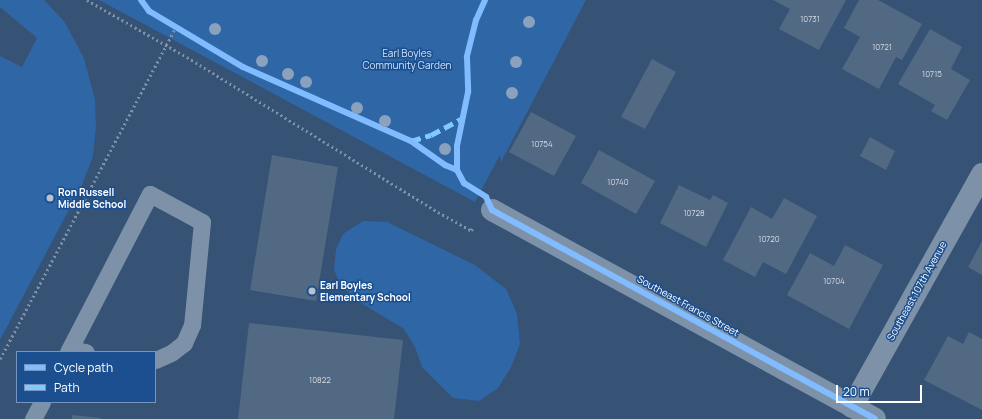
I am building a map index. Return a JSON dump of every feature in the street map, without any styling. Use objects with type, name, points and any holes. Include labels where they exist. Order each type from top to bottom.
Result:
[{"type":"street","name":"Southeast 107th Avenue","points":[[852,407],[982,174]]},
{"type":"street","name":"Southeast Francis Street","points":[[492,210],[875,419]]},
{"type":"lane","points":[[75,351],[150,194],[202,222],[192,325],[184,343],[171,353],[156,360]]},
{"type":"lane","points":[[33,419],[41,403]]},
{"type":"path","points":[[87,0],[166,44],[471,230],[492,210]]},
{"type":"path","points":[[0,359],[175,28]]},
{"type":"green space","points":[[0,0],[44,0],[64,21],[84,58],[95,100],[96,126],[93,156],[82,185],[0,340],[0,56],[22,67],[37,38],[0,7]]},
{"type":"green space","name":"Earl Boyles Community Garden","points":[[99,0],[586,0],[501,162],[500,155],[475,202]]},
{"type":"green space","points":[[363,221],[387,222],[475,265],[506,289],[517,314],[520,344],[511,367],[498,388],[479,401],[453,398],[422,367],[415,347],[404,329],[361,303],[341,286],[334,270],[336,249],[343,234]]},
{"type":"building","points":[[773,0],[846,0],[819,50],[779,29],[790,9]]},
{"type":"building","points":[[859,0],[878,0],[922,24],[902,60],[896,57],[879,89],[842,69],[860,37],[844,28]]},
{"type":"building","points":[[930,29],[962,47],[951,69],[970,80],[947,120],[931,111],[935,105],[898,84]]},
{"type":"building","points":[[652,59],[676,72],[645,129],[621,117]]},
{"type":"building","points":[[531,112],[576,136],[554,176],[509,152]]},
{"type":"building","points":[[870,137],[895,151],[886,170],[860,156]]},
{"type":"building","points":[[599,150],[655,181],[636,214],[581,183]]},
{"type":"building","points":[[272,155],[338,167],[316,301],[250,290]]},
{"type":"building","points":[[679,185],[710,200],[713,195],[728,203],[706,247],[660,223]]},
{"type":"building","points":[[784,198],[817,216],[786,274],[763,262],[755,277],[723,260],[751,207],[772,219]]},
{"type":"building","points":[[982,241],[982,275],[968,267]]},
{"type":"building","points":[[845,245],[883,265],[849,329],[787,295],[810,253],[834,266]]},
{"type":"building","points":[[249,323],[403,340],[394,419],[238,419]]},
{"type":"building","points":[[969,332],[982,339],[982,410],[924,380],[948,336],[963,344]]},
{"type":"building","points":[[72,415],[101,418],[101,419],[72,419]]},
{"type":"marked path","points":[[411,141],[431,135],[461,119]]},
{"type":"cycle path","points":[[141,0],[149,11],[243,67],[411,141],[445,165],[457,170]]},
{"type":"cycle path","points":[[485,0],[476,20],[467,57],[468,92],[457,146],[457,170],[464,183],[486,197],[492,210],[875,419]]},
{"type":"place","name":"Ron Russell Middle School","points":[[50,198]]},
{"type":"place","name":"Earl Boyles Elementary School","points":[[312,291]]}]
